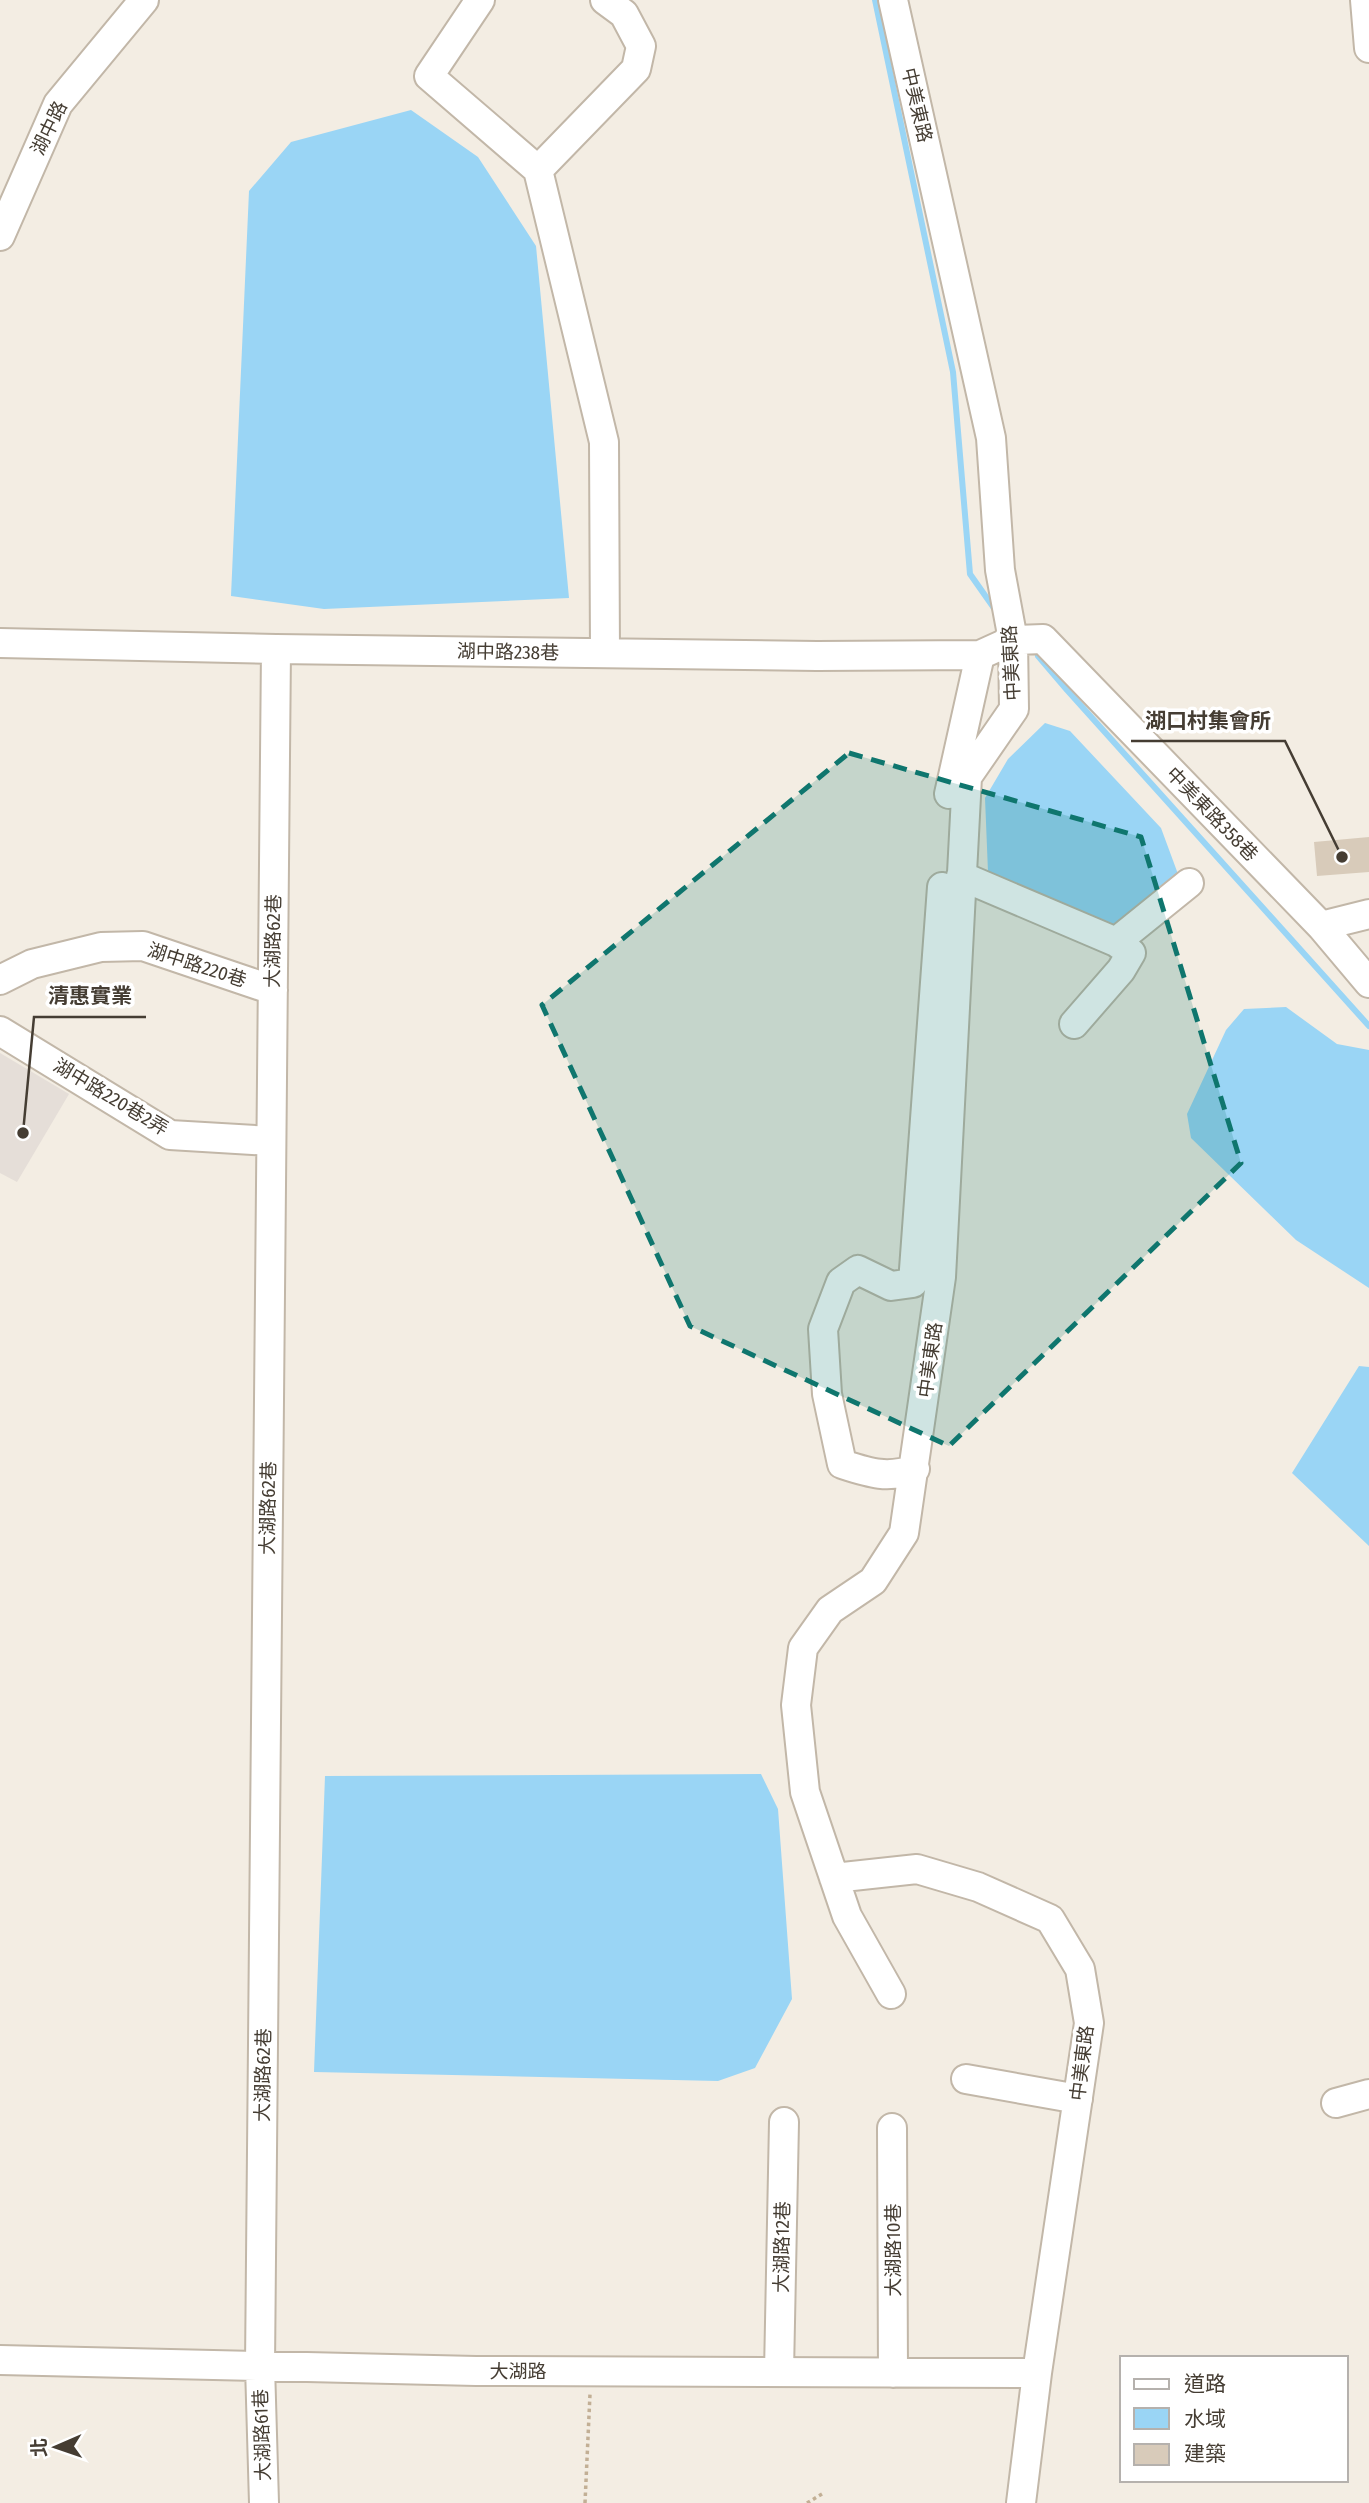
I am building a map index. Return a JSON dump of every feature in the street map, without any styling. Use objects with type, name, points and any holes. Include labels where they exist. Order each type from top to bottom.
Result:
[{"type":"street","name":"湖中路","points":[[0,236],[58,104],[144,0]]},
{"type":"street","points":[[480,0],[429,76],[538,170],[604,442],[605,653]]},
{"type":"street","points":[[538,170],[636,69],[641,46],[624,14],[606,0]]},
{"type":"street","name":"中美東路","points":[[893,0],[990,438],[1000,570],[1013,640],[1014,709],[967,776],[941,1277],[904,1533],[873,1581],[830,1610],[803,1648],[796,1705],[805,1792],[834,1878],[917,1869],[978,1887],[1050,1919],[1080,1969],[1089,2023],[1037,2373],[1021,2503]]},
{"type":"street","points":[[1365,0],[1369,48]]},
{"type":"street","name":"中美東路358巷","points":[[1013,640],[1043,639],[1321,926],[1369,983]]},
{"type":"street","name":"湖中路238巷","points":[[0,643],[276,649],[980,655],[1013,640]]},
{"type":"street","name":"大湖路62巷","points":[[260,2366],[276,649]]},
{"type":"street","points":[[915,1469],[897,1475],[872,1474],[842,1464],[827,1394],[823,1329],[841,1282],[858,1270],[891,1286],[913,1283],[948,796],[980,655]]},
{"type":"street","points":[[961,876],[1116,942],[1131,953],[1121,970],[1074,1024]]},
{"type":"street","points":[[1116,942],[1189,883]]},
{"type":"street","points":[[1321,926],[1369,914]]},
{"type":"street","name":"湖中路220巷","points":[[0,979],[32,964],[101,947],[143,946],[273,990]]},
{"type":"street","name":"湖中路220巷2弄","points":[[0,1031],[170,1135],[271,1142]]},
{"type":"street","points":[[834,1878],[847,1916],[891,1994]]},
{"type":"street","points":[[966,2079],[1078,2099]]},
{"type":"street","points":[[1336,2102],[1369,2094]]},
{"type":"street","name":"大湖路12巷","points":[[779,2372],[784,2122]]},
{"type":"street","name":"大湖路10巷","points":[[892,2128],[893,2373]]},
{"type":"street","name":"大湖路","points":[[0,2360],[476,2371],[1037,2373]]},
{"type":"street","name":"大湖路61巷","points":[[260,2366],[264,2503]]},
{"type":"path","points":[[585,2503],[591,2371]]},
{"type":"path","points":[[807,2503],[822,2494]]},
{"type":"highlighted area","points":[[849,753],[1141,837],[1241,1163],[949,1446],[690,1326],[542,1005]]},
{"type":"shaded area","points":[[0,1053],[69,1094],[17,1182],[0,1173]]},
{"type":"water","points":[[411,110],[478,157],[536,246],[569,598],[324,609],[231,596],[249,191],[291,142]]},
{"type":"water","points":[[1045,723],[1070,731],[1161,828],[1178,874],[1113,932],[988,872],[985,798],[1008,759]]},
{"type":"water","points":[[1286,1007],[1337,1044],[1369,1050],[1369,1288],[1296,1240],[1191,1138],[1187,1114],[1226,1030],[1244,1009]]},
{"type":"water","points":[[1359,1366],[1369,1367],[1369,1546],[1292,1473]]},
{"type":"water","points":[[761,1774],[778,1809],[792,1999],[755,2068],[718,2081],[314,2072],[325,1776]]},
{"type":"building","points":[[1369,837],[1369,872],[1317,876],[1314,842]]},
{"type":"waterway","points":[[875,0],[953,372],[970,574],[996,611]]},
{"type":"waterway","points":[[1038,656],[1369,1026]]},
{"type":"place","name":"湖口村集會所","points":[[1342,857]]},
{"type":"place","name":"清惠實業","points":[[23,1133]]}]
